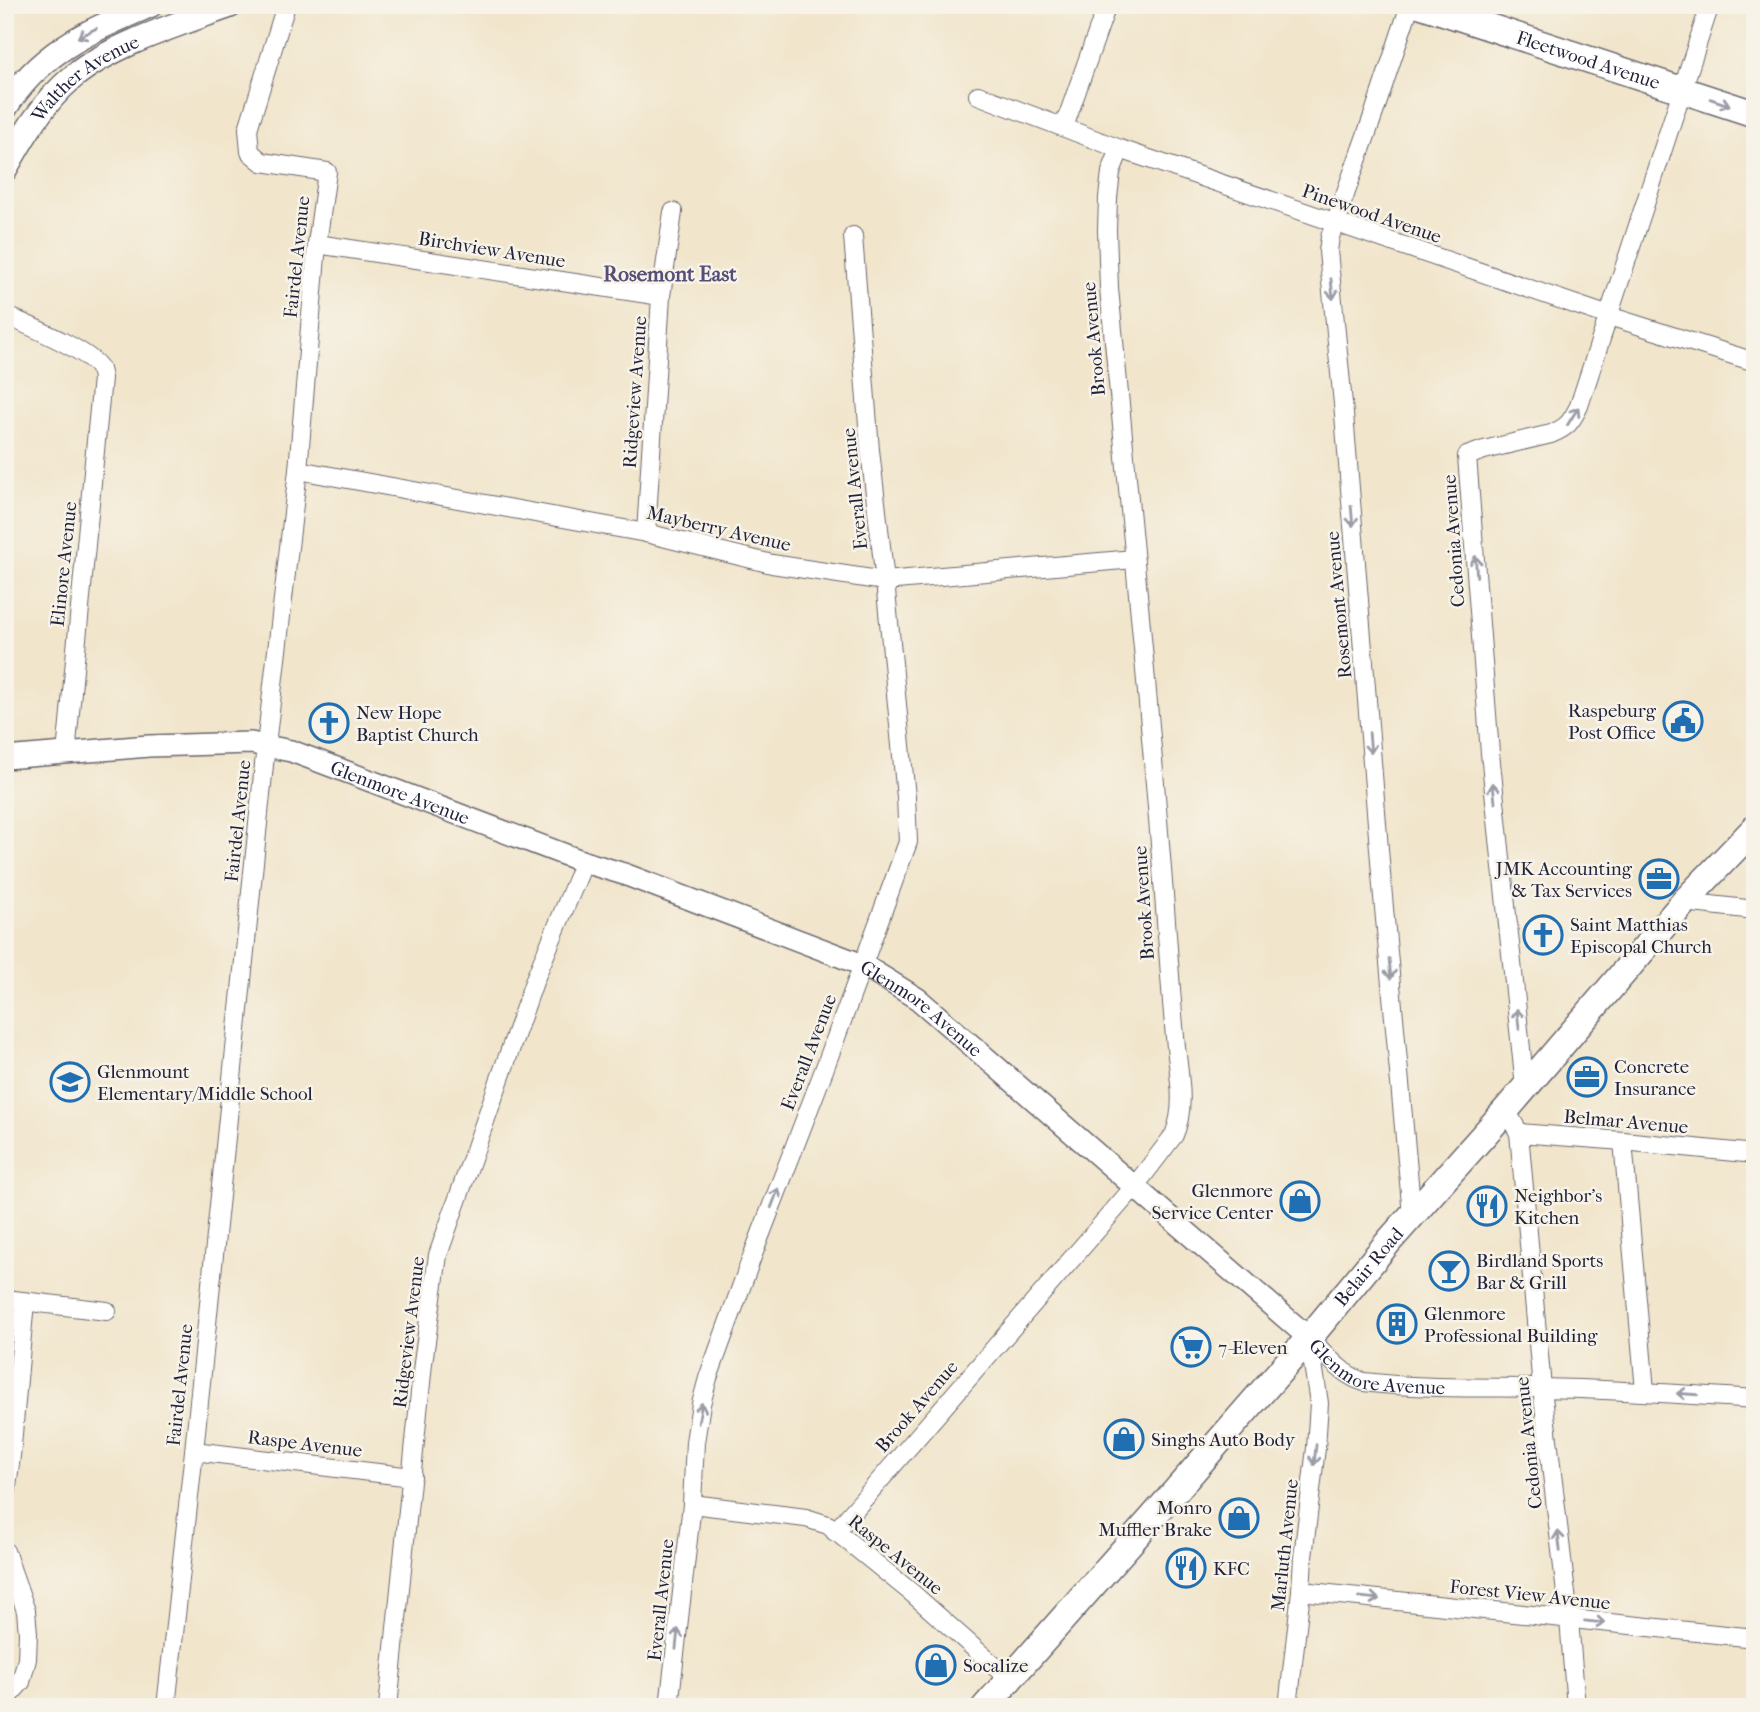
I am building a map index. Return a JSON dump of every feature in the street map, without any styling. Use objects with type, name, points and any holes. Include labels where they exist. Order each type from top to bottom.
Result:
[{"type":"main road","name":"Walther Avenue","points":[[5,108],[33,71],[51,55],[106,24],[150,5]]},
{"type":"main road","name":"Walther Avenue","points":[[5,169],[27,130],[74,76],[126,46],[231,5]]},
{"type":"main road","name":"Fleetwood Avenue","points":[[1422,5],[1755,114]]},
{"type":"main road","name":"Belair Road","points":[[985,1707],[1309,1338],[1412,1215],[1684,902],[1755,828]]},
{"type":"street","name":"Fairdel Avenue","points":[[166,1707],[266,745],[298,470],[317,244],[327,172],[262,162],[250,152],[248,129],[286,5]]},
{"type":"street","points":[[1064,127],[1107,5]]},
{"type":"street","name":"Rosemont Avenue","points":[[1410,5],[1335,222],[1328,251],[1412,1215]]},
{"type":"street","name":"Cedonia Avenue","points":[[1525,1087],[1490,753],[1467,456],[1551,435],[1572,422],[1710,5]]},
{"type":"street","name":"Pinewood Avenue","points":[[978,95],[1120,149],[1609,316],[1755,362]]},
{"type":"street","name":"Brook Avenue","points":[[835,1532],[1135,1186],[1174,1135],[1181,1111],[1160,835],[1109,288],[1107,214],[1111,172],[1120,149]]},
{"type":"street","name":"Ridgeview Avenue","points":[[646,533],[661,296],[673,212]]},
{"type":"street","name":"Everall Avenue","points":[[669,1707],[692,1504],[695,1442],[708,1378],[908,842],[906,797],[870,450],[853,236]]},
{"type":"street","name":"Birchview Avenue","points":[[317,244],[661,296]]},
{"type":"street","name":"Elinore Avenue","points":[[5,315],[72,347],[99,368],[102,378],[66,754]]},
{"type":"street","name":"Mayberry Avenue","points":[[298,470],[646,533],[772,564],[885,581],[1134,559]]},
{"type":"street","name":"Glenmore Avenue","points":[[5,758],[192,743],[251,743],[291,751],[863,965],[918,999],[1353,1379],[1381,1384],[1458,1388],[1646,1391],[1755,1399]]},
{"type":"street","name":"Ridgeview Avenue","points":[[388,1707],[423,1363],[438,1255],[535,979],[584,862]]},
{"type":"street","points":[[1684,902],[1755,910]]},
{"type":"street","points":[[1506,1110],[1519,1133]]},
{"type":"street","name":"Cedonia Avenue","points":[[1519,1133],[1542,1388],[1569,1619],[1576,1707]]},
{"type":"street","name":"Belmar Avenue","points":[[1519,1133],[1755,1154]]},
{"type":"street","points":[[1623,1141],[1646,1391]]},
{"type":"street","points":[[5,1299],[107,1311]]},
{"type":"street","points":[[5,1502],[25,1302]]},
{"type":"street","name":"Marluth Avenue","points":[[1288,1707],[1319,1403],[1309,1338]]},
{"type":"street","points":[[1317,1387],[1326,1377],[1344,1372]]},
{"type":"street","name":"Raspe Avenue","points":[[194,1451],[412,1477]]},
{"type":"street","name":"Raspe Avenue","points":[[692,1504],[806,1518],[828,1525],[912,1593],[1009,1679]]},
{"type":"street","points":[[5,1551],[26,1611],[28,1633],[27,1659],[21,1682],[5,1700]]},
{"type":"street","name":"Forest View Avenue","points":[[1301,1591],[1755,1638]]},
{"type":"place","name":"Raspeburg Post Office","points":[[1683,721]]},
{"type":"place","name":"New Hope Baptist Church","points":[[329,723]]},
{"type":"place","name":"JMK Accounting & Tax Services","points":[[1659,879]]},
{"type":"place","name":"Saint Matthias Episcopal Church","points":[[1543,935]]},
{"type":"place","name":"Concrete Insurance","points":[[1587,1077]]},
{"type":"place","name":"Glenmount Elementary/Middle School","points":[[70,1082]]},
{"type":"place","name":"Glenmore Service Center","points":[[1300,1201]]},
{"type":"place","name":"Neighbor's Kitchen","points":[[1487,1206]]},
{"type":"place","name":"Birdland Sports Bar & Grill","points":[[1449,1271]]},
{"type":"place","name":"Glenmore Professional Building","points":[[1397,1324]]},
{"type":"place","name":"7-Eleven","points":[[1191,1347]]},
{"type":"place","name":"Singhs Auto Body","points":[[1124,1439]]},
{"type":"place","name":"Monro Muffler Brake","points":[[1239,1518]]},
{"type":"place","name":"KFC","points":[[1186,1568]]},
{"type":"place","name":"Socalize","points":[[936,1665]]},
{"type":"district","name":"Rosemont East","points":[[670,274]]}]
